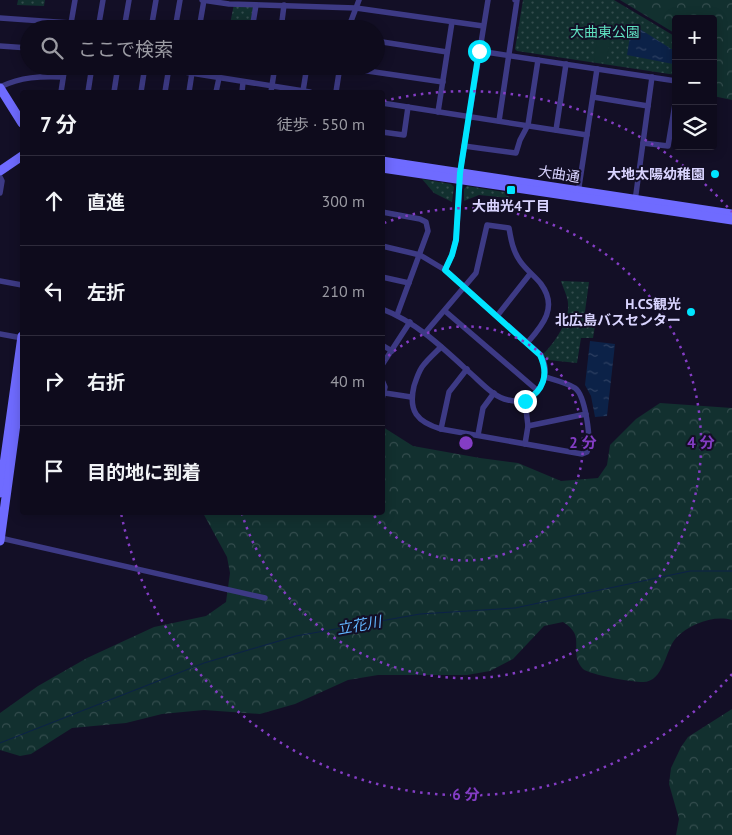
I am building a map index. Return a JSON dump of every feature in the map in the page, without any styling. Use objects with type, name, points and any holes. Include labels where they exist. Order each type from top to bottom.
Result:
[{"type":"street","points":[[72,20],[75,0]]},
{"type":"street","points":[[100,20],[103,0]]},
{"type":"street","points":[[126,20],[129,0]]},
{"type":"street","points":[[153,20],[156,0]]},
{"type":"street","points":[[177,20],[180,0]]},
{"type":"street","points":[[201,20],[203,0],[226,4],[356,8],[483,26]]},
{"type":"street","points":[[351,20],[359,0]]},
{"type":"street","points":[[445,270],[456,240],[464,146],[488,0]]},
{"type":"street","points":[[499,121],[516,0]]},
{"type":"street","points":[[254,20],[256,5]]},
{"type":"street","points":[[282,20],[284,5]]},
{"type":"street","points":[[0,18],[20,20]]},
{"type":"street","points":[[438,112],[452,22]]},
{"type":"street","points":[[385,43],[447,52]]},
{"type":"street","points":[[0,46],[20,47]]},
{"type":"street","points":[[479,51],[672,80]]},
{"type":"street","points":[[464,146],[516,153],[528,125],[538,60]]},
{"type":"street","points":[[556,130],[566,64]]},
{"type":"street","points":[[578,194],[597,69]]},
{"type":"street","points":[[385,73],[443,82]]},
{"type":"street","points":[[88,90],[91,75]]},
{"type":"street","points":[[114,90],[117,75]]},
{"type":"street","points":[[141,90],[144,75]]},
{"type":"street","points":[[165,90],[168,75]]},
{"type":"street","points":[[189,90],[192,75]]},
{"type":"street","points":[[199,75],[243,82],[271,90],[274,75]]},
{"type":"street","points":[[303,90],[306,75]]},
{"type":"street","points":[[336,90],[339,75]]},
{"type":"street","points":[[20,121],[0,88],[13,81],[26,78],[38,76],[64,77],[61,90]]},
{"type":"street","points":[[635,202],[652,77]]},
{"type":"street","points":[[216,90],[219,78]]},
{"type":"street","points":[[242,90],[243,82]]},
{"type":"street","points":[[593,97],[648,106]]},
{"type":"street","points":[[385,103],[587,134]]},
{"type":"street","points":[[643,143],[668,146],[675,105]]},
{"type":"street","points":[[385,132],[404,135],[408,107]]},
{"type":"street","points":[[0,171],[20,157]]},
{"type":"street","name":"大曲通","points":[[385,162],[460,176],[578,194],[732,214]]},
{"type":"street","name":"大曲通","points":[[385,168],[460,176]]},
{"type":"street","points":[[0,177],[2,181],[0,193]]},
{"type":"street","name":"大曲通","points":[[635,202],[732,220]]},
{"type":"street","points":[[385,213],[420,219],[426,222],[428,232],[397,315]]},
{"type":"street","points":[[425,333],[476,273],[487,225],[509,228],[513,249],[520,262],[542,285],[548,300],[549,314],[528,342]]},
{"type":"street","points":[[385,247],[420,254],[445,270],[528,342],[540,355],[545,365],[545,376],[538,391],[525,401],[508,401],[494,394],[425,333],[410,322],[385,309]]},
{"type":"street","points":[[497,316],[530,274]]},
{"type":"street","points":[[385,278],[409,283]]},
{"type":"street","points":[[0,281],[20,285]]},
{"type":"street","points":[[445,311],[538,391]]},
{"type":"street","points":[[385,361],[410,322]]},
{"type":"street","points":[[0,334],[20,337]]},
{"type":"street","points":[[385,346],[392,351]]},
{"type":"street","points":[[441,347],[422,368],[411,397],[413,410],[426,424],[582,454],[587,452],[589,446],[586,414],[581,395],[576,388],[545,376]]},
{"type":"street","points":[[0,493],[20,351]]},
{"type":"street","points":[[441,428],[449,392],[467,369]]},
{"type":"street","points":[[20,394],[0,539],[265,598]]},
{"type":"street","points":[[478,435],[483,408],[494,394]]},
{"type":"street","points":[[385,396],[411,397]]},
{"type":"street","points":[[525,401],[528,426],[525,444]]},
{"type":"street","points":[[528,426],[586,414]]},
{"type":"green space","points":[[18,0],[45,0],[44,6],[17,5]]},
{"type":"green space","name":"大曲東公園","points":[[523,0],[614,0],[672,35],[672,74],[517,51],[515,49]]},
{"type":"green space","points":[[620,0],[732,0],[732,100],[717,97],[717,15],[672,15],[672,32]]},
{"type":"green space","points":[[234,4],[256,5],[253,20],[231,20]]},
{"type":"green space","points":[[598,33],[611,35],[606,63],[594,61]]},
{"type":"green space","points":[[422,179],[451,184],[454,187],[452,202],[434,193]]},
{"type":"green space","points":[[467,186],[510,193],[509,198],[479,195],[464,201],[464,189]]},
{"type":"green space","points":[[561,281],[589,282],[584,319],[596,320],[593,338],[581,338],[577,363],[548,360],[543,354],[552,344],[564,324],[568,310],[568,301]]},
{"type":"green space","points":[[660,403],[732,408],[732,620],[717,619],[702,622],[682,633],[672,643],[660,671],[650,681],[621,679],[594,674],[583,669],[577,659],[575,634],[563,622],[544,626],[513,659],[490,671],[467,675],[378,675],[348,680],[295,704],[260,714],[204,710],[162,714],[126,723],[72,728],[31,754],[20,756],[0,750],[0,713],[38,686],[87,658],[154,627],[206,616],[226,602],[230,573],[227,557],[204,515],[385,515],[385,428],[413,446],[518,463],[561,481],[598,478],[607,465],[610,445],[636,419]]},
{"type":"green space","points":[[732,709],[732,835],[676,835],[679,819],[669,784],[671,768],[688,737]]},
{"type":"water","points":[[632,24],[672,49],[672,64],[627,55]]},
{"type":"water","points":[[590,341],[615,344],[607,416],[595,417],[591,396],[585,385]]},
{"type":"waterway","name":"立花川","points":[[0,743],[204,663],[296,636],[420,614],[515,608],[690,571],[732,571]]},
{"type":"place","name":"大地太陽幼稚園","points":[[715,174]]},
{"type":"place","name":"大曲光4丁目","points":[[511,190]]},
{"type":"place","name":"H.CS観光 北広島バスセンター","points":[[691,312]]},
{"type":"route","points":[[479,51],[460,173],[456,240],[445,270],[528,342],[540,355],[545,365],[545,376],[538,391],[525,401]]}]
